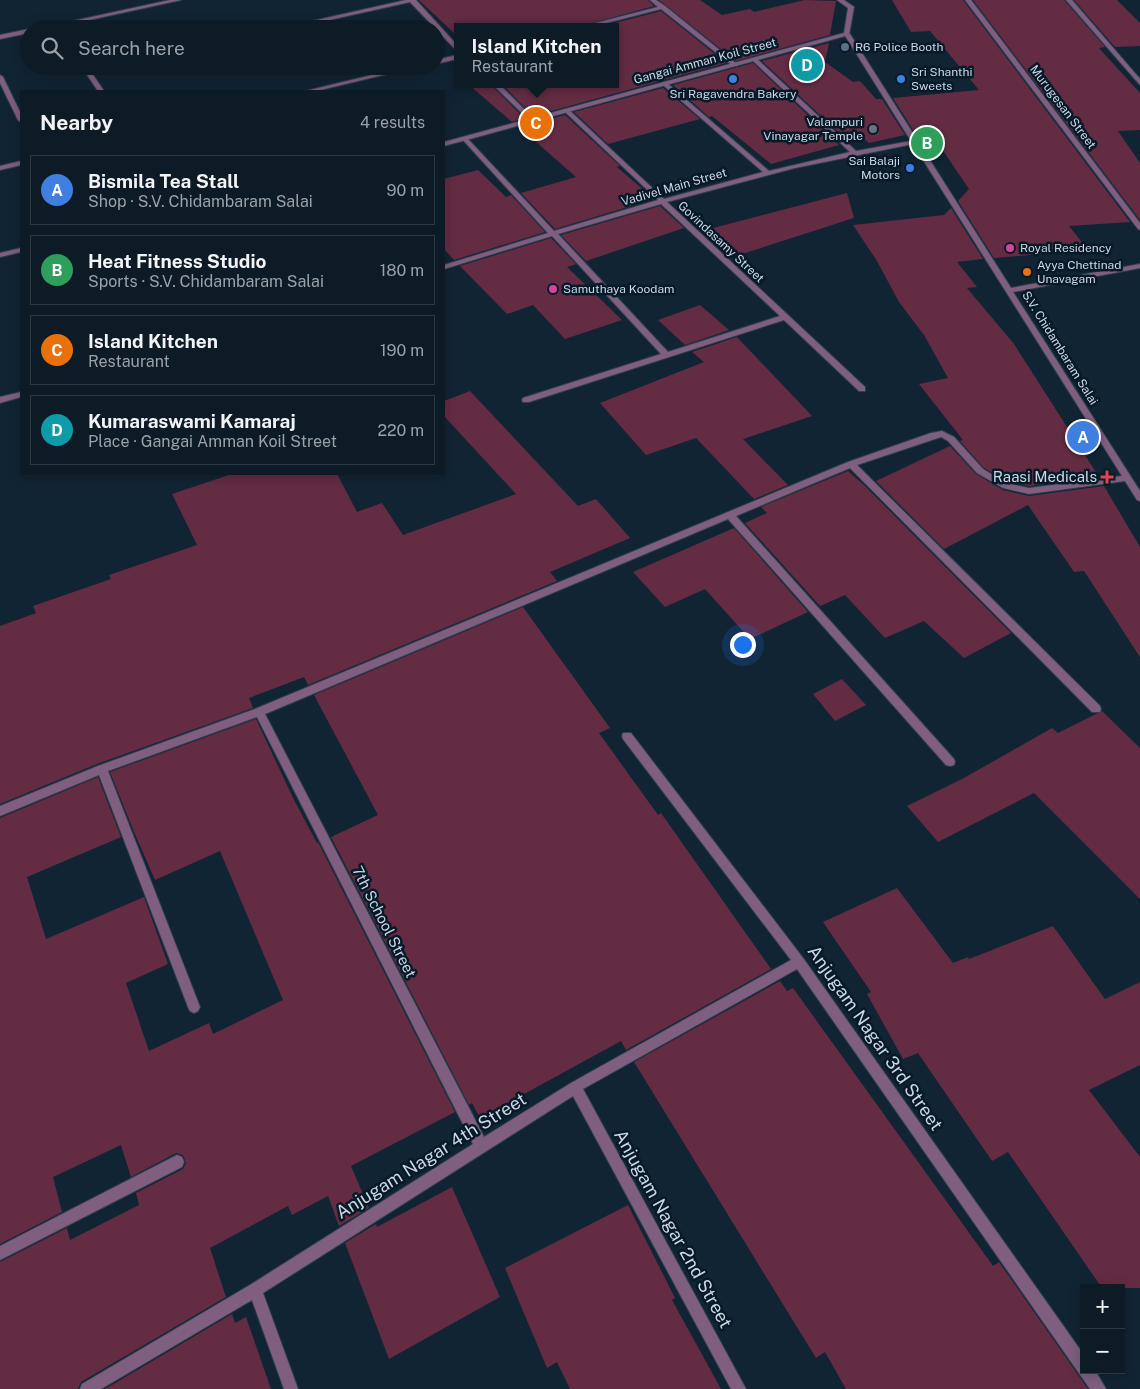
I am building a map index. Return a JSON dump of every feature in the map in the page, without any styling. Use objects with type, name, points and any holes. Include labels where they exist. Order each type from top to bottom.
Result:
[{"type":"street","points":[[89,20],[178,0]]},
{"type":"street","points":[[321,20],[412,0],[431,20]]},
{"type":"street","points":[[653,0],[735,65]]},
{"type":"street","points":[[840,0],[851,7],[847,34]]},
{"type":"street","name":"Murugesan Street","points":[[968,0],[1140,228]]},
{"type":"street","points":[[1069,0],[1140,84]]},
{"type":"street","points":[[599,23],[663,7]]},
{"type":"street","points":[[0,37],[20,33]]},
{"type":"street","name":"Gangai Amman Koil Street","points":[[445,144],[847,34]]},
{"type":"street","name":"S.V. Chidambaram Salai","points":[[847,34],[914,142],[1011,290],[1140,498]]},
{"type":"street","points":[[445,35],[454,45]]},
{"type":"street","points":[[754,60],[854,152]]},
{"type":"street","points":[[90,75],[100,90]]},
{"type":"street","points":[[313,90],[379,75]]},
{"type":"street","points":[[0,77],[20,118]]},
{"type":"street","points":[[665,84],[768,173]]},
{"type":"street","points":[[499,88],[532,120]]},
{"type":"street","name":"Govindasamy Street","points":[[566,110],[862,389]]},
{"type":"street","points":[[465,139],[666,355]]},
{"type":"street","name":"Vadivel Main Street","points":[[445,268],[662,202],[768,173],[854,152],[914,142]]},
{"type":"street","points":[[0,168],[20,163]]},
{"type":"street","points":[[0,255],[20,251]]},
{"type":"street","points":[[1011,290],[1140,266]]},
{"type":"street","points":[[526,400],[785,318]]},
{"type":"street","points":[[0,400],[20,394]]},
{"type":"street","points":[[0,811],[102,769],[259,712],[851,464],[900,446],[942,434],[951,439],[980,472],[1003,485],[1029,491],[1127,478]]},
{"type":"street","points":[[851,464],[1096,709]]},
{"type":"street","points":[[730,515],[950,762]]},
{"type":"street","name":"7th School Street","points":[[259,712],[482,1147]]},
{"type":"street","name":"Anjugam Nagar 3rd Street","points":[[627,736],[799,962],[1080,1362]]},
{"type":"street","points":[[102,769],[194,1007]]},
{"type":"street","name":"Anjugam Nagar 4th Street","points":[[88,1389],[255,1290],[575,1087],[799,962]]},
{"type":"street","name":"Anjugam Nagar 2nd Street","points":[[575,1087],[739,1389]]},
{"type":"street","points":[[0,1253],[177,1162]]},
{"type":"street","points":[[255,1290],[291,1389]]},
{"type":"street","name":"Anjugam Nagar 3rd Street","points":[[1088,1374],[1099,1389]]},
{"type":"building","points":[[419,0],[648,0],[654,6],[592,23],[454,23],[454,33],[445,25],[445,20],[440,20]]},
{"type":"building","points":[[659,0],[700,0],[722,15],[750,9],[754,12],[805,0],[836,1],[830,35],[736,61]]},
{"type":"building","points":[[892,0],[963,0],[1130,222],[1069,226],[1088,250],[994,258],[958,201],[969,189],[929,130],[915,133],[893,98],[979,90],[930,31],[911,32]]},
{"type":"building","points":[[973,0],[1064,0],[1105,47],[1099,48],[1140,93],[1140,130],[1118,131],[1140,163],[1140,220]]},
{"type":"building","points":[[1074,0],[1117,0],[1140,23],[1140,46],[1115,47]]},
{"type":"building","points":[[661,11],[726,63],[533,116],[506,88],[619,88],[619,23],[615,23]]},
{"type":"building","points":[[829,43],[825,62],[853,82],[860,81],[876,99],[882,99],[905,135],[869,143],[863,138],[849,142],[762,61]]},
{"type":"building","points":[[753,63],[839,145],[771,164],[712,116],[709,117],[673,85]]},
{"type":"building","points":[[473,88],[494,88],[524,118],[512,122]]},
{"type":"building","points":[[663,88],[700,119],[608,144],[574,112]]},
{"type":"building","points":[[565,115],[620,166],[617,167],[654,199],[555,229],[521,193],[576,177],[519,127]]},
{"type":"building","points":[[478,170],[506,197],[511,195],[545,232],[454,260],[445,250],[445,179]]},
{"type":"building","points":[[847,193],[854,218],[739,255],[713,228]]},
{"type":"building","points":[[660,206],[684,228],[586,261],[561,235]]},
{"type":"building","points":[[951,208],[983,259],[957,262],[977,287],[967,288],[1014,344],[1099,477],[1029,486],[1007,481],[984,468],[960,441],[963,440],[919,384],[948,378],[924,335],[899,302],[877,261],[853,225],[944,215]]},
{"type":"building","points":[[551,238],[576,264],[567,267],[622,320],[565,339],[533,305],[507,314],[460,266]]},
{"type":"building","points":[[700,305],[729,330],[685,345],[658,320]]},
{"type":"building","points":[[737,337],[812,416],[743,439],[788,485],[754,499],[696,438],[646,455],[600,403],[704,362],[692,352]]},
{"type":"building","points":[[470,391],[578,506],[596,499],[630,538],[550,572],[557,581],[308,685],[304,677],[249,698],[253,708],[97,764],[0,804],[0,626],[36,613],[33,606],[111,579],[109,575],[197,545],[172,494],[229,475],[338,475],[357,512],[382,503],[403,535],[516,494],[445,417],[445,401]]},
{"type":"building","points":[[950,446],[976,474],[1003,490],[1029,496],[1104,486],[1140,547],[1140,657],[1084,571],[1074,572],[1028,505],[944,549],[876,481]]},
{"type":"building","points":[[848,471],[1011,633],[964,658],[924,621],[885,638],[845,595],[820,606],[745,523],[767,513],[761,507]]},
{"type":"building","points":[[734,528],[808,612],[750,639],[705,589],[665,607],[633,572]]},
{"type":"building","points":[[523,607],[610,728],[599,733],[658,815],[661,813],[771,969],[626,1050],[621,1041],[480,1118],[472,1103],[469,1105],[331,837],[378,815],[314,695]]},
{"type":"building","points":[[842,679],[866,705],[835,721],[813,694]]},
{"type":"building","points":[[1102,711],[1140,748],[1140,899],[1034,793],[938,842],[907,806],[964,778],[1052,728],[1058,733]]},
{"type":"building","points":[[256,719],[294,800],[318,842],[455,1112],[351,1166],[369,1208],[339,1226],[328,1196],[292,1215],[288,1206],[210,1248],[226,1297],[81,1382],[78,1389],[0,1389],[0,1262],[67,1228],[70,1240],[139,1205],[136,1193],[183,1169],[186,1163],[183,1155],[176,1153],[131,1177],[121,1145],[53,1177],[62,1212],[0,1244],[0,818],[98,777],[121,837],[27,877],[46,939],[144,897],[168,964],[126,983],[149,1051],[209,1023],[213,1034],[283,1000],[220,851],[155,880],[110,772]]},
{"type":"building","points":[[897,888],[953,963],[968,957],[969,959],[1053,926],[1105,999],[1140,982],[1140,1065],[1089,1090],[1140,1157],[1140,1288],[1125,1288],[1125,1284],[1099,1284],[1008,1152],[992,1161],[918,1053],[903,1059],[867,994],[871,992],[823,922]]},
{"type":"building","points":[[780,981],[787,991],[793,988],[993,1266],[999,1262],[1088,1389],[846,1389],[825,1352],[816,1358],[634,1062]]},
{"type":"building","points":[[452,1187],[500,1297],[389,1359],[345,1243],[376,1224],[377,1227]]},
{"type":"building","points":[[628,1205],[675,1298],[672,1300],[721,1389],[570,1389],[557,1362],[547,1368],[505,1268]]},
{"type":"building","points":[[232,1314],[235,1323],[246,1317],[271,1389],[105,1389]]},
{"type":"place","name":"R6 Police Booth","points":[[845,47]]},
{"type":"place","name":"Kumaraswami Kamaraj","points":[[807,65]]},
{"type":"place","name":"Sri Ragavendra Bakery","points":[[733,79]]},
{"type":"place","name":"Sri Shanthi Sweets","points":[[901,79]]},
{"type":"place","name":"Island Kitchen","points":[[536,123]]},
{"type":"place","name":"Valampuri Vinayagar Temple","points":[[873,129]]},
{"type":"place","name":"Heat Fitness Studio","points":[[927,143]]},
{"type":"place","name":"Sai Balaji Motors","points":[[910,168]]},
{"type":"place","name":"Royal Residency","points":[[1010,248]]},
{"type":"place","name":"Ayya Chettinad Unavagam","points":[[1027,272]]},
{"type":"place","name":"Samuthaya Koodam","points":[[553,289]]},
{"type":"place","name":"Bismila Tea Stall","points":[[1083,437]]},
{"type":"place","name":"Raasi Medicals","points":[[1107,477]]}]
